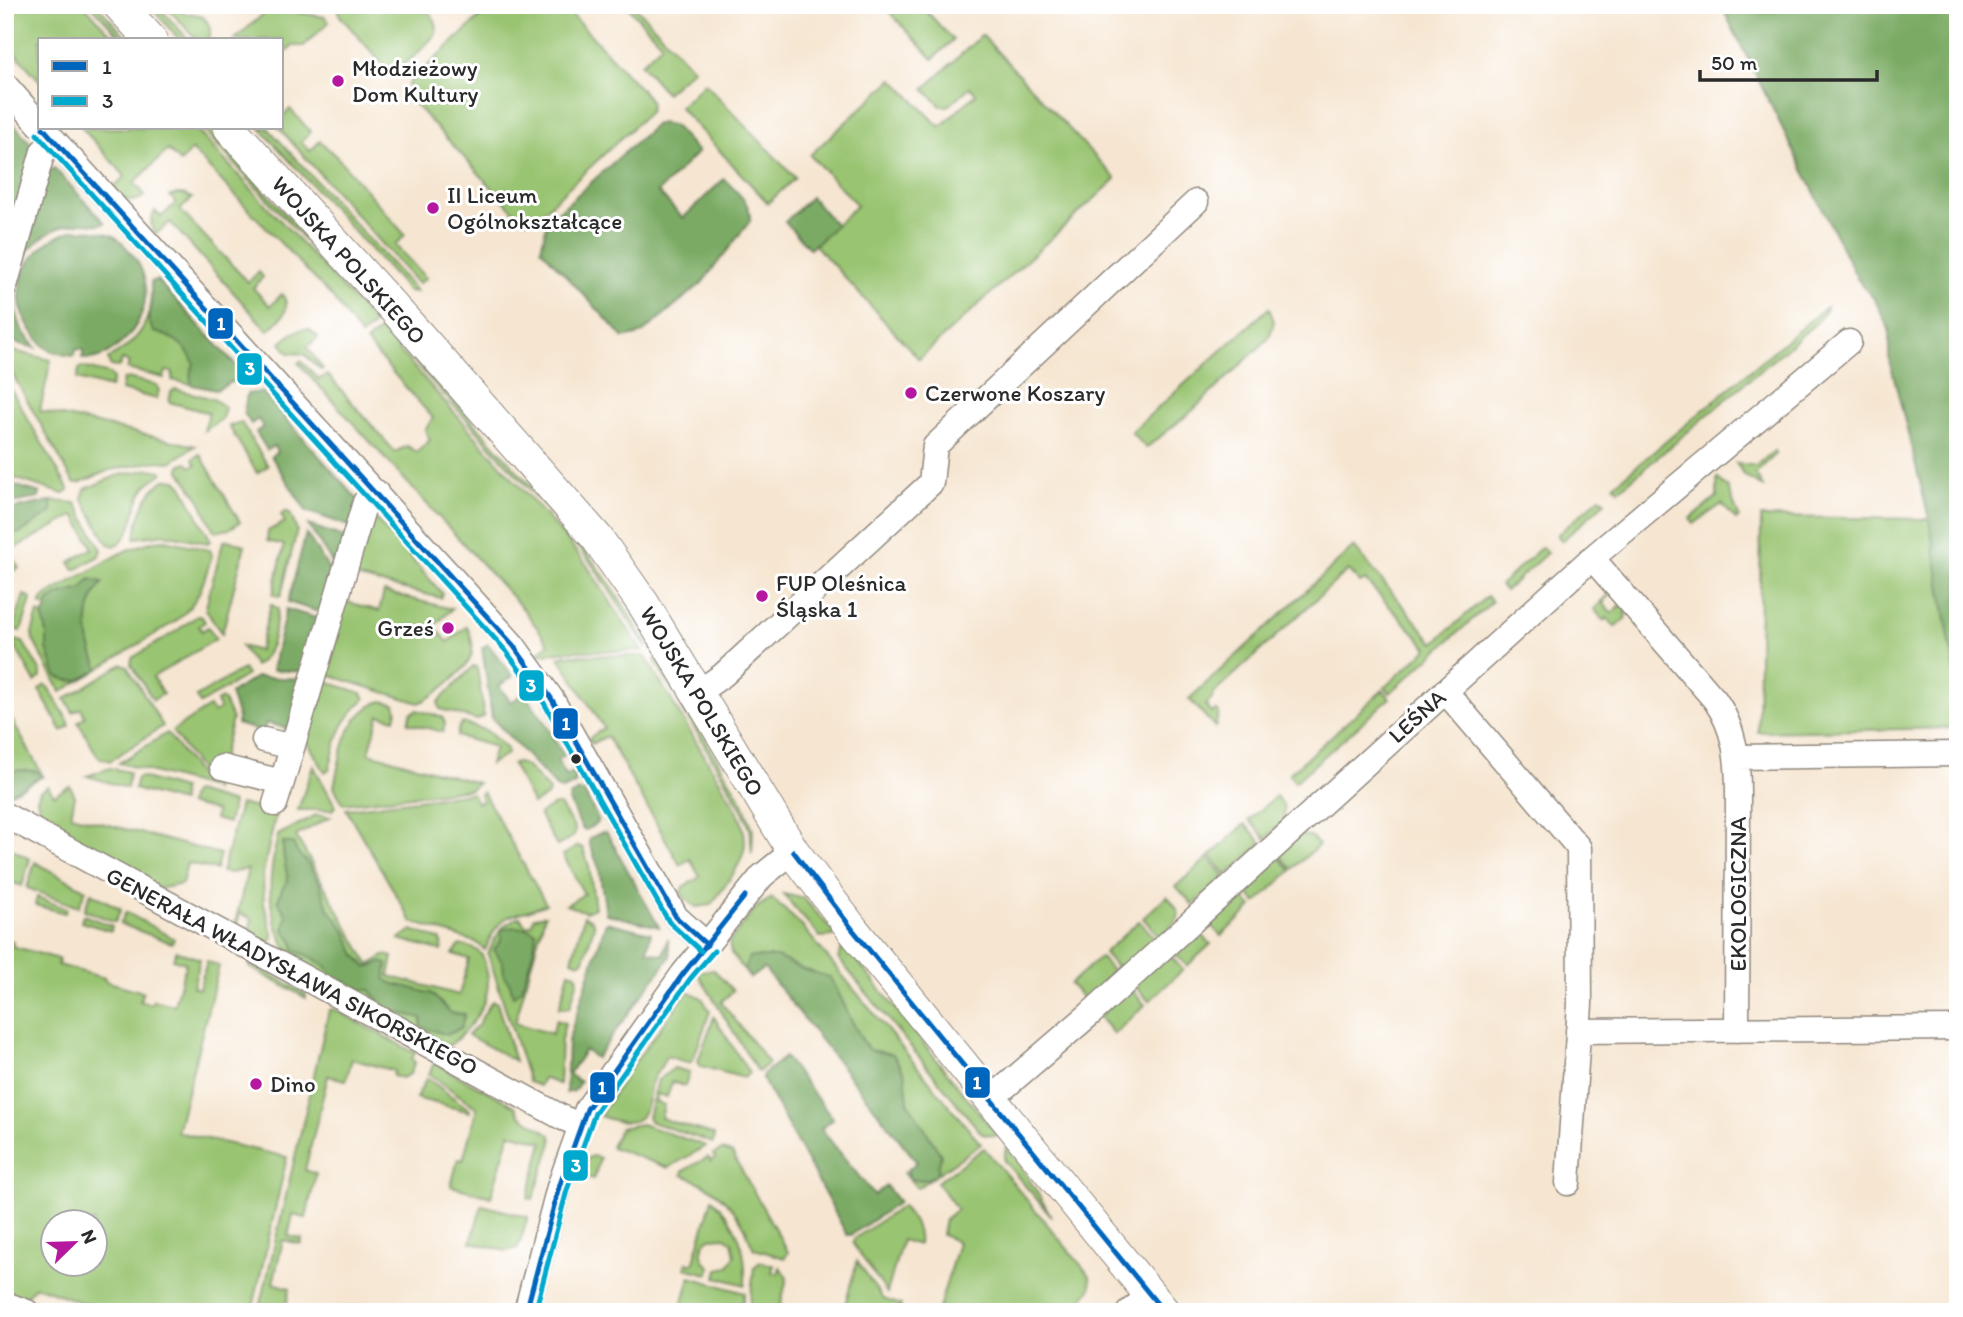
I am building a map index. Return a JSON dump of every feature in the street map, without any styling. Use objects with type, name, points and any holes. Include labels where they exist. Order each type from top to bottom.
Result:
[{"type":"main road","points":[[119,5],[149,38]]},
{"type":"main road","name":"WOJSKA POLSKIEGO","points":[[232,130],[575,510],[622,571],[793,851],[853,930],[992,1098],[1148,1306]]},
{"type":"street","points":[[5,85],[38,122]]},
{"type":"street","points":[[5,286],[46,131]]},
{"type":"street","points":[[46,131],[513,645],[531,668],[579,745],[676,917],[707,945]]},
{"type":"street","points":[[697,693],[723,675],[931,483],[935,446],[1196,202]]},
{"type":"street","name":"LEŚNA","points":[[992,1098],[1090,1014],[1592,558],[1849,342]]},
{"type":"street","points":[[222,767],[279,793],[365,502],[376,492]]},
{"type":"street","name":"EKOLOGICZNA","points":[[1592,558],[1726,716],[1738,757],[1737,1030]]},
{"type":"street","points":[[1445,691],[1579,848],[1578,1031],[1568,1183]]},
{"type":"street","points":[[264,740],[292,747]]},
{"type":"street","points":[[1738,757],[1958,754]]},
{"type":"street","name":"GENERAŁA WŁADYSŁAWA SIKORSKIEGO","points":[[5,815],[580,1125]]},
{"type":"street","points":[[526,1312],[559,1187],[587,1109],[675,985],[761,876],[793,851]]},
{"type":"street","points":[[1578,1031],[1958,1028]]},
{"type":"street","points":[[5,1304],[27,1312]]},
{"type":"green space","points":[[5,5],[84,5],[114,38],[38,38],[38,79],[5,42]]},
{"type":"green space","points":[[91,5],[97,5],[127,38],[121,38]]},
{"type":"green space","points":[[149,5],[157,5],[187,38],[178,38]]},
{"type":"green space","points":[[165,5],[176,5],[184,14],[193,13],[203,17],[210,27],[210,36],[195,38]]},
{"type":"green space","points":[[338,5],[422,5],[434,18],[437,26],[435,35],[405,63],[391,68],[384,66],[340,16]]},
{"type":"green space","points":[[493,5],[563,5],[648,97],[651,104],[649,112],[536,218],[528,221],[520,218],[410,99],[407,90],[409,83]]},
{"type":"green space","points":[[626,5],[634,5],[693,69],[666,93],[641,64],[662,44]]},
{"type":"green space","points":[[883,5],[921,5],[953,40],[933,59]]},
{"type":"green space","points":[[1721,5],[1958,5],[1958,690],[1929,519],[1889,357],[1889,329],[1875,300],[1858,280]]},
{"type":"green space","points":[[270,8],[325,17],[329,22],[304,46],[293,46],[284,54],[284,38],[236,38]]},
{"type":"green space","points":[[982,35],[1116,179],[919,359],[815,245],[857,205],[810,155],[893,79],[940,127],[976,94],[970,87],[948,106],[941,106],[924,89]]},
{"type":"green space","points":[[705,83],[795,178],[768,203],[679,107]]},
{"type":"green space","points":[[290,109],[311,132],[301,142],[310,151],[320,141],[338,158],[405,235],[395,245],[426,278],[418,284],[281,130],[284,130],[284,115]]},
{"type":"green space","points":[[5,114],[35,148],[14,227],[5,224]]},
{"type":"green space","points":[[661,123],[674,126],[698,152],[658,192],[683,218],[724,179],[746,203],[750,221],[702,283],[641,334],[624,338],[541,249],[547,222],[655,125]]},
{"type":"green space","points":[[84,130],[197,130],[374,325],[361,336],[332,297],[192,150],[180,162],[168,150],[134,183],[145,195],[140,199],[132,201],[124,198],[113,188],[125,176]]},
{"type":"green space","points":[[204,130],[210,130],[379,317],[376,318]]},
{"type":"green space","points":[[262,130],[270,130],[417,292],[408,291]]},
{"type":"green space","points":[[54,168],[105,223],[73,224],[56,229],[41,238],[22,257],[45,173]]},
{"type":"green space","points":[[177,194],[192,198],[180,210],[248,282],[259,272],[263,277],[253,288],[270,306],[282,294],[286,310],[268,331],[170,222],[156,234],[154,231],[151,223],[155,211],[161,217],[176,203],[170,196]]},
{"type":"green space","points":[[811,197],[836,225],[810,249],[785,222]]},
{"type":"green space","points":[[74,230],[107,233],[122,243],[139,265],[146,292],[140,318],[133,330],[112,350],[102,356],[86,359],[82,358],[84,350],[76,349],[74,356],[57,353],[45,347],[30,328],[22,312],[19,297],[26,268],[34,255],[45,244]]},
{"type":"green space","points":[[157,280],[245,375],[216,390],[172,380],[173,372],[166,371],[164,378],[127,369],[129,362],[122,360],[119,367],[110,366],[108,359],[137,337],[143,328],[150,308],[151,282]]},
{"type":"green space","points":[[157,280],[245,375],[216,390],[192,385],[190,375],[194,363],[187,351],[173,339],[154,332],[148,320],[151,309],[151,282]]},
{"type":"green space","points":[[11,296],[22,330],[36,348],[8,341],[5,325]]},
{"type":"green space","points":[[1826,307],[1816,323],[1619,490],[1614,485]]},
{"type":"green space","points":[[1269,308],[1274,321],[1269,338],[1191,412],[1146,448],[1131,432]]},
{"type":"green space","points":[[388,326],[583,547],[613,588],[649,646],[646,647],[601,577],[567,531],[386,330]]},
{"type":"green space","points":[[303,329],[309,329],[318,337],[307,347],[323,369],[321,370],[304,354],[289,353],[281,343]]},
{"type":"green space","points":[[382,331],[563,535],[586,564],[642,651],[568,651],[535,655],[549,644],[524,610],[298,363],[301,361],[319,379],[328,375],[395,452],[407,446],[417,452],[430,440],[425,430],[433,418],[366,342]]},
{"type":"green space","points":[[5,349],[51,360],[40,411],[195,446],[171,462],[157,461],[110,470],[74,483],[5,361]]},
{"type":"green space","points":[[82,367],[110,374],[113,379],[110,388],[77,379]]},
{"type":"green space","points":[[127,378],[157,385],[157,399],[121,390],[123,380]]},
{"type":"green space","points":[[6,381],[69,490],[63,494],[5,475]]},
{"type":"green space","points":[[175,389],[213,399],[225,407],[222,419],[204,431],[209,413],[169,402],[171,392]]},
{"type":"green space","points":[[262,392],[360,502],[351,527],[306,511],[271,456],[277,452],[274,446],[267,450],[256,432],[263,427],[258,419],[251,424],[244,413],[247,394]]},
{"type":"green space","points":[[241,422],[268,466],[257,473],[229,426]]},
{"type":"green space","points":[[1774,451],[1776,454],[1755,474],[1764,488],[1745,476],[1736,463],[1756,466]]},
{"type":"green space","points":[[200,454],[240,522],[229,529],[216,532],[213,529],[201,502],[180,471],[180,465],[187,462],[191,467],[196,465],[193,459]]},
{"type":"green space","points":[[150,469],[162,471],[162,474],[142,492],[123,540],[115,546],[108,544],[82,498],[85,489],[116,476]]},
{"type":"green space","points":[[1717,478],[1728,488],[1739,517],[1736,520],[1722,504],[1694,524],[1690,519],[1717,497]]},
{"type":"green space","points":[[167,479],[176,480],[182,486],[211,541],[208,543],[165,534],[135,538],[138,521],[148,497]]},
{"type":"green space","points":[[7,483],[40,493],[39,498],[5,504]]},
{"type":"green space","points":[[1600,497],[1605,502],[1562,541],[1557,535]]},
{"type":"green space","points":[[51,501],[76,503],[102,550],[99,556],[73,569],[70,562],[93,548],[75,515],[10,551],[19,568],[12,572],[5,571],[5,511]]},
{"type":"green space","points":[[51,501],[52,512],[20,533],[5,536],[5,511]]},
{"type":"green space","points":[[285,511],[290,513],[297,530],[281,596],[273,595],[284,545],[267,541],[268,531],[285,522],[281,515]]},
{"type":"green space","points":[[374,517],[442,593],[441,598],[351,576],[370,520]]},
{"type":"green space","points":[[1761,517],[1929,519],[1958,690],[1958,728],[1758,732]]},
{"type":"green space","points":[[308,525],[347,538],[338,572]]},
{"type":"green space","points":[[306,533],[335,579],[325,614],[288,602]]},
{"type":"green space","points":[[166,540],[210,550],[212,555],[196,599],[176,621],[61,692],[33,640],[32,633],[38,613],[44,615],[47,607],[40,604],[44,597],[125,551],[153,541]]},
{"type":"green space","points":[[227,540],[245,545],[222,634],[206,609],[223,542]]},
{"type":"green space","points":[[1354,547],[1434,643],[1487,596],[1492,602],[1390,693],[1385,687],[1428,648],[1365,580],[1360,583],[1348,570],[1213,694],[1212,699],[1205,705],[1212,713],[1216,710],[1219,713],[1215,727],[1189,699]]},
{"type":"green space","points":[[1542,547],[1547,553],[1505,591],[1500,585]]},
{"type":"green space","points":[[90,579],[103,582],[92,602],[88,624],[91,647],[99,669],[74,681],[56,676],[47,649],[43,618],[49,601],[61,594],[82,589]]},
{"type":"green space","points":[[1615,589],[1603,603],[1612,613],[1625,601],[1626,618],[1615,627],[1607,618],[1604,621],[1594,609]]},
{"type":"green space","points":[[384,592],[452,609],[434,626],[448,642],[467,626],[470,634],[472,651],[467,664],[447,684],[419,703],[325,674],[344,601],[379,611]]},
{"type":"green space","points":[[24,595],[31,600],[21,631],[13,629]]},
{"type":"green space","points":[[271,604],[278,609],[272,641],[266,655],[255,666],[241,646],[259,651]]},
{"type":"green space","points":[[286,609],[323,620],[307,672],[272,670]]},
{"type":"green space","points":[[197,616],[202,617],[205,622],[199,626],[202,631],[208,627],[216,639],[153,677],[163,694],[153,700],[131,664],[132,658]]},
{"type":"green space","points":[[11,639],[23,642],[41,672],[41,677],[35,682]]},
{"type":"green space","points":[[488,644],[513,676],[499,686],[511,702],[524,693],[564,756],[557,760],[566,776],[573,772],[575,784],[563,790],[558,789],[492,718],[482,648]]},
{"type":"green space","points":[[645,656],[737,810],[745,840],[742,856],[739,865],[710,905],[696,907],[685,899],[681,892],[683,887],[700,877],[690,859],[680,865],[607,736],[592,744],[589,738],[604,728],[559,657]]},
{"type":"green space","points":[[657,657],[744,805],[753,830],[752,854],[750,829],[743,811],[655,661]]},
{"type":"green space","points":[[122,664],[127,666],[163,726],[110,761],[98,757],[78,722],[85,717],[81,708],[73,712],[65,699]]},
{"type":"green space","points":[[474,666],[477,667],[484,716],[477,720],[440,709],[438,702]]},
{"type":"green space","points":[[243,669],[247,675],[200,704],[196,697]]},
{"type":"green space","points":[[256,677],[305,679],[290,729],[266,723],[263,732],[237,724],[238,718],[230,694]]},
{"type":"green space","points":[[324,681],[362,693],[365,699],[344,723],[329,770],[325,772],[303,735]]},
{"type":"green space","points":[[45,685],[69,722],[69,726],[62,731],[39,690]]},
{"type":"green space","points":[[1383,690],[1390,698],[1295,782],[1289,774]]},
{"type":"green space","points":[[221,699],[232,719],[214,790],[172,731],[209,707],[214,713],[220,709],[216,702]]},
{"type":"green space","points":[[382,701],[395,704],[395,719],[379,715],[369,753],[478,783],[471,789],[343,804],[334,787],[347,736],[360,715]]},
{"type":"green space","points":[[5,707],[43,776],[5,796]]},
{"type":"green space","points":[[417,710],[442,717],[445,723],[443,732],[408,723],[411,713]]},
{"type":"green space","points":[[463,723],[487,731],[507,749],[507,754],[490,764],[495,747],[457,736],[459,726]]},
{"type":"green space","points":[[167,733],[208,787],[119,763]]},
{"type":"green space","points":[[512,764],[526,766],[549,790],[548,795],[533,804]]},
{"type":"green space","points":[[313,765],[336,807],[332,810],[298,810]]},
{"type":"green space","points":[[110,768],[129,772],[127,788],[87,776]]},
{"type":"green space","points":[[18,770],[36,771],[43,776],[5,796],[5,773]]},
{"type":"green space","points":[[137,778],[182,789],[181,802],[134,789]]},
{"type":"green space","points":[[48,786],[54,795],[70,786],[75,796],[71,815],[220,854],[216,870],[187,863],[182,884],[159,889],[43,825],[37,799],[40,791]]},
{"type":"green space","points":[[579,791],[584,792],[598,819],[597,823],[586,830],[582,829],[569,801],[570,796]]},
{"type":"green space","points":[[195,792],[233,803],[228,823],[215,819],[216,811],[188,804]]},
{"type":"green space","points":[[483,792],[546,904],[502,921],[496,927],[485,950],[476,942],[412,922],[346,809],[472,793],[477,803],[482,801],[480,794]]},
{"type":"green space","points":[[1276,796],[1284,807],[1284,820],[1266,839],[1249,820]]},
{"type":"green space","points":[[240,804],[276,813],[263,873],[264,903],[273,937],[267,947],[248,937],[252,919],[240,913],[236,930],[234,928],[248,869],[222,872]]},
{"type":"green space","points":[[554,805],[560,805],[575,829],[574,836],[557,846],[539,814]]},
{"type":"green space","points":[[316,815],[330,817],[296,836],[369,965],[386,955],[393,957],[389,976],[459,995],[469,959],[453,954],[460,945],[473,948],[482,955],[488,979],[484,1001],[480,1012],[466,1030],[449,1046],[293,962],[273,915],[271,870],[278,835]]},
{"type":"green space","points":[[1245,824],[1262,843],[1227,875],[1210,856]]},
{"type":"green space","points":[[602,832],[607,833],[659,927],[606,914],[599,868],[589,843],[590,838]]},
{"type":"green space","points":[[1296,835],[1310,836],[1319,845],[1292,869],[1276,851]]},
{"type":"green space","points":[[283,843],[293,843],[298,854],[306,861],[320,884],[328,908],[345,930],[356,955],[367,968],[381,962],[387,964],[385,979],[431,993],[451,1013],[465,1014],[461,1028],[447,1035],[424,1028],[421,1026],[422,1018],[387,1010],[370,990],[362,990],[333,977],[326,966],[294,951],[293,941],[284,930],[287,916],[278,901],[288,880]]},
{"type":"green space","points":[[578,846],[583,848],[589,866],[595,908],[586,912],[566,905],[584,894],[563,855]]},
{"type":"green space","points":[[8,847],[30,859],[22,886],[5,880],[5,856]]},
{"type":"green space","points":[[1274,852],[1291,871],[1256,903],[1239,884]]},
{"type":"green space","points":[[1208,858],[1225,877],[1193,905],[1176,886]]},
{"type":"green space","points":[[35,862],[86,890],[78,907],[27,888]]},
{"type":"green space","points":[[1235,888],[1252,907],[1221,936],[1204,917]]},
{"type":"green space","points":[[91,893],[121,909],[115,922],[84,910]]},
{"type":"green space","points":[[783,894],[803,898],[836,934],[820,937]]},
{"type":"green space","points":[[1167,896],[1179,914],[1172,926],[1160,937],[1143,918]]},
{"type":"green space","points":[[37,897],[67,909],[65,913],[35,905]]},
{"type":"green space","points":[[772,898],[801,925],[981,1144],[917,1188],[904,1173],[917,1162],[764,968],[750,978],[731,953],[729,942],[757,907]]},
{"type":"green space","points":[[126,912],[174,939],[172,943],[120,924]]},
{"type":"green space","points":[[83,915],[112,926],[111,931],[81,922]]},
{"type":"green space","points":[[545,915],[515,1023],[552,1034],[556,1020],[565,1023],[561,1040],[559,1084],[543,1078],[539,1086],[529,1082],[488,954],[496,936],[508,923],[520,917],[526,926],[532,924],[534,917]]},
{"type":"green space","points":[[584,916],[592,920],[594,926],[584,960],[579,963],[572,960]]},
{"type":"green space","points":[[1139,921],[1157,940],[1121,972],[1104,953]]},
{"type":"green space","points":[[606,922],[651,933],[647,951],[663,955],[668,938],[670,957],[596,1058],[585,1050],[569,1074],[580,1082],[574,1091],[566,1093],[568,1041]]},
{"type":"green space","points":[[514,927],[536,932],[536,939],[522,989],[513,996],[510,984],[504,976],[503,963],[494,950],[501,940],[501,930]]},
{"type":"green space","points":[[412,930],[441,940],[442,951],[399,939]]},
{"type":"green space","points":[[1198,931],[1211,944],[1187,966],[1169,948]]},
{"type":"green space","points":[[5,939],[13,941],[12,946],[59,959],[58,965],[143,992],[140,1001],[152,1004],[153,1000],[174,1005],[186,963],[173,959],[176,951],[200,959],[193,987],[199,989],[207,961],[219,966],[177,1132],[287,1157],[252,1312],[108,1312],[36,1286],[21,1301],[5,1297],[5,1282],[8,1278],[5,1277]]},
{"type":"green space","points":[[844,944],[997,1135],[982,1134],[838,958]]},
{"type":"green space","points":[[1166,951],[1183,970],[1149,1001],[1131,982]]},
{"type":"green space","points":[[749,957],[777,957],[802,969],[830,977],[857,1032],[869,1050],[893,1054],[905,1074],[908,1102],[941,1155],[937,1175],[923,1180],[909,1179],[908,1170],[917,1162],[764,968],[750,978],[744,970]]},
{"type":"green space","points":[[1100,957],[1117,976],[1087,1003],[1070,984]]},
{"type":"green space","points":[[251,963],[306,994],[306,998],[249,967]]},
{"type":"green space","points":[[714,970],[733,991],[721,1002],[769,1063],[758,1072],[699,975],[702,971]]},
{"type":"green space","points":[[569,972],[576,974],[578,979],[570,1007],[559,1008]]},
{"type":"green space","points":[[1130,988],[1145,1005],[1114,1034],[1099,1017]]},
{"type":"green space","points":[[688,991],[702,998],[710,1011],[693,1060],[689,1063],[666,1056],[652,1081],[646,1106],[639,1118],[623,1122],[600,1116],[626,1074]]},
{"type":"green space","points":[[494,1001],[497,1003],[515,1061],[468,1035]]},
{"type":"green space","points":[[334,1009],[415,1053],[412,1059],[415,1062],[410,1074],[402,1078],[393,1076],[394,1071],[352,1059],[346,1080],[328,1076],[305,1170],[316,1174],[306,1218],[293,1215],[288,1236],[302,1239],[301,1244],[283,1240],[273,1283],[290,1288],[285,1312],[259,1312],[329,1010]]},
{"type":"green space","points":[[714,1017],[749,1073],[744,1078],[700,1066],[698,1061]]},
{"type":"green space","points":[[785,1057],[833,1119],[821,1129],[874,1195],[886,1186],[899,1202],[851,1235],[847,1235],[762,1078],[763,1074]]},
{"type":"green space","points":[[434,1063],[515,1106],[520,1115],[551,1135],[552,1143],[533,1199],[528,1198],[543,1142],[510,1133],[491,1197],[451,1186],[458,1159],[463,1160],[477,1108],[429,1074]]},
{"type":"green space","points":[[674,1068],[689,1072],[685,1086],[672,1082],[667,1097],[658,1094],[655,1102],[664,1105],[661,1118],[714,1135],[713,1143],[651,1122],[648,1117],[658,1080]]},
{"type":"green space","points":[[427,1078],[470,1110],[470,1112],[416,1098]]},
{"type":"green space","points":[[641,1124],[706,1146],[668,1168],[611,1147],[620,1128]]},
{"type":"green space","points":[[1006,1146],[1018,1161],[1052,1217],[1004,1161]]},
{"type":"green space","points":[[984,1148],[1090,1276],[1091,1288],[1073,1312],[938,1312],[958,1242],[942,1235],[945,1219],[957,1209],[937,1182]]},
{"type":"green space","points":[[722,1150],[732,1153],[788,1252],[785,1258],[754,1249],[745,1228],[726,1202],[702,1183],[682,1175],[683,1171],[708,1157],[711,1161],[715,1158],[713,1154]]},
{"type":"green space","points":[[592,1156],[600,1158],[594,1179],[576,1174],[580,1162]]},
{"type":"green space","points":[[712,1199],[728,1218],[739,1238],[744,1260],[745,1285],[716,1277],[718,1269],[728,1267],[735,1255],[732,1242],[725,1237],[710,1238],[702,1249],[704,1260],[711,1267],[708,1274],[685,1268],[687,1262],[693,1264]]},
{"type":"green space","points":[[482,1205],[528,1217],[518,1248],[506,1251],[471,1242]]},
{"type":"green space","points":[[902,1206],[916,1228],[918,1245],[902,1240],[887,1293],[853,1244],[854,1239]]},
{"type":"green space","points":[[857,1261],[883,1299],[901,1305],[899,1312],[843,1312]]},
{"type":"green space","points":[[760,1262],[774,1265],[772,1272],[778,1274],[780,1267],[787,1278],[779,1312],[749,1312],[754,1267]]},
{"type":"green space","points":[[690,1277],[745,1293],[740,1312],[680,1312]]},
{"type":"transit line","name":"1","points":[[45,130],[513,645],[551,698],[676,917],[707,945]]},
{"type":"transit line","name":"3","points":[[37,134],[506,651],[544,703],[669,922],[701,951]]},
{"type":"transit line","name":"1","points":[[793,851],[853,930],[1164,1312]]},
{"type":"transit line","name":"1","points":[[526,1312],[559,1187],[587,1109],[683,974],[745,896]]},
{"type":"transit line","name":"3","points":[[535,1312],[567,1190],[595,1113],[690,979],[714,951]]},
{"type":"place","name":"Młodzieżowy Dom Kultury","points":[[338,81]]},
{"type":"place","name":"II Liceum Ogólnokształcące","points":[[433,208]]},
{"type":"place","name":"Czerwone Koszary","points":[[911,393]]},
{"type":"place","name":"FUP Oleśnica Śląska 1","points":[[762,596]]},
{"type":"place","name":"Grześ","points":[[448,628]]},
{"type":"place","name":"Dino","points":[[256,1084]]}]
